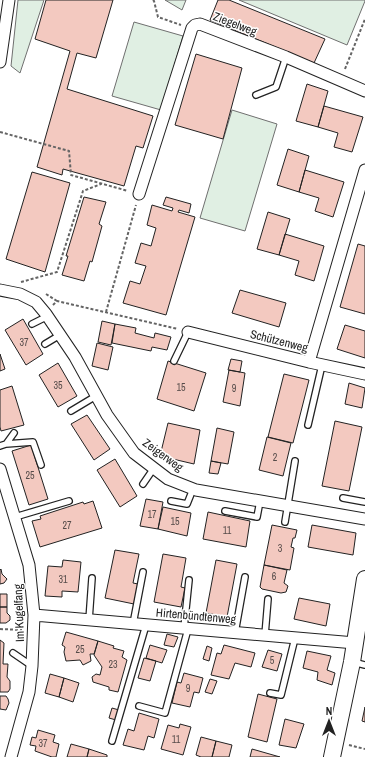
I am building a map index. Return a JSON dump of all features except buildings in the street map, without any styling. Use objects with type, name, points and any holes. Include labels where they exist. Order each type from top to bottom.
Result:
[{"type":"main road","points":[[334,749],[359,663],[355,643],[365,584]]},
{"type":"street","points":[[0,62],[1,45],[9,0]]},
{"type":"street","name":"Ziegelweg","points":[[192,28],[195,24],[200,24],[286,57],[365,91]]},
{"type":"street","points":[[139,194],[192,28]]},
{"type":"street","points":[[309,362],[365,170]]},
{"type":"street","name":"Zeigerweg","points":[[0,290],[20,294],[36,302],[47,315],[75,357],[107,415],[134,453],[168,479],[193,489],[365,519]]},
{"type":"street","name":"Schützenweg","points":[[188,332],[309,362],[365,374]]},
{"type":"street","name":"Im Kugelfang","points":[[0,469],[29,565],[34,615],[32,666],[29,692],[11,757]]},
{"type":"street","name":"Hirtenbündtenweg","points":[[34,615],[355,643]]},
{"type":"lane","points":[[256,95],[276,87],[286,57]]},
{"type":"lane","points":[[32,324],[47,315]]},
{"type":"lane","points":[[174,361],[188,332]]},
{"type":"lane","points":[[45,344],[60,335]]},
{"type":"lane","points":[[308,425],[322,365]]},
{"type":"lane","points":[[71,411],[96,396]]},
{"type":"lane","points":[[6,444],[14,433]]},
{"type":"lane","points":[[0,446],[6,444],[33,442],[41,465]]},
{"type":"lane","points":[[285,522],[295,461]]},
{"type":"lane","points":[[143,484],[154,468]]},
{"type":"lane","points":[[171,501],[187,504],[193,489]]},
{"type":"lane","points":[[343,498],[365,502]]},
{"type":"lane","points":[[15,518],[69,501]]},
{"type":"lane","points":[[225,511],[257,518],[260,501]]},
{"type":"lane","points":[[133,624],[142,572]]},
{"type":"lane","points":[[235,633],[245,577]]},
{"type":"lane","points":[[89,620],[92,578]]},
{"type":"lane","points":[[139,706],[164,713],[186,629],[189,580]]},
{"type":"lane","points":[[265,635],[268,599]]},
{"type":"lane","points":[[112,741],[146,625]]},
{"type":"lane","points":[[270,693],[281,695],[295,638]]},
{"type":"lane","points":[[13,653],[32,666]]},
{"type":"path","points":[[153,0],[158,17],[192,28]]},
{"type":"path","points":[[341,80],[365,20]]},
{"type":"path","points":[[0,132],[69,151],[71,175],[139,194],[106,312]]},
{"type":"path","points":[[21,282],[57,272],[83,191],[102,184]]},
{"type":"path","points":[[47,315],[57,301],[188,332]]},
{"type":"path","points":[[0,629],[34,631]]},
{"type":"path","points":[[334,749],[365,749]]},
{"type":"green space","points":[[18,0],[44,0],[20,73],[11,66]]},
{"type":"green space","points":[[165,0],[186,0],[182,10]]},
{"type":"green space","points":[[239,0],[365,0],[365,1],[347,45]]},
{"type":"green space","points":[[134,22],[183,36],[161,110],[112,96]]},
{"type":"green space","points":[[232,110],[277,124],[245,231],[200,218]]}]
